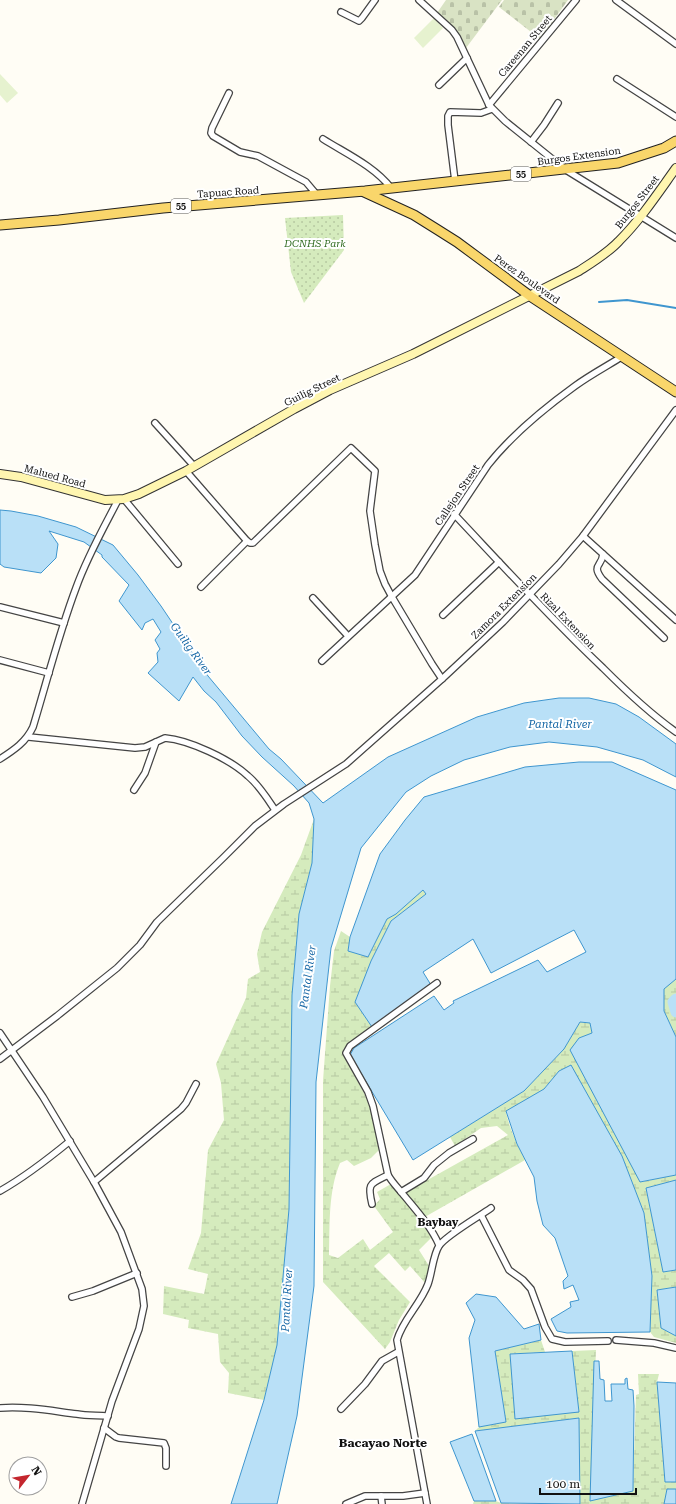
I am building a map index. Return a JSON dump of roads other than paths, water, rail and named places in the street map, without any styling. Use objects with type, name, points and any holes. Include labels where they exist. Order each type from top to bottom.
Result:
[{"type":"main road","name":"Burgos Extension","points":[[363,191],[566,170],[618,163],[674,144]]},
{"type":"main road","name":"Tapuac Road","points":[[0,225],[164,208],[363,191]]},
{"type":"main road","name":"Perez Boulevard","points":[[363,191],[411,214],[457,242],[530,296],[676,392]]},
{"type":"street","points":[[340,12],[359,21],[375,0]]},
{"type":"street","points":[[419,0],[452,30],[457,37],[491,107],[505,121],[566,170],[676,238]]},
{"type":"street","name":"Careenan Street","points":[[491,107],[576,0]]},
{"type":"street","points":[[616,0],[676,44]]},
{"type":"street","points":[[440,85],[467,58]]},
{"type":"street","points":[[617,79],[676,117]]},
{"type":"street","points":[[229,94],[212,128],[211,133],[213,136],[240,152],[258,156],[294,175],[306,182],[318,195]]},
{"type":"street","points":[[531,142],[558,103]]},
{"type":"street","points":[[455,181],[448,116],[450,112],[481,114],[491,107]]},
{"type":"street","points":[[323,139],[374,171],[386,181],[391,188]]},
{"type":"street","name":"Burgos Street","points":[[530,296],[579,271],[619,242],[641,217],[676,168]]},
{"type":"street","name":"Guilig Street","points":[[105,500],[121,499],[140,494],[186,471],[330,390],[413,354],[530,296]]},
{"type":"street","name":"Callejon Street","points":[[322,661],[378,607],[392,597],[414,574],[488,464],[511,439],[576,386],[623,356]]},
{"type":"street","name":"Zamora Extension","points":[[0,1058],[74,1003],[129,958],[157,922],[255,826],[275,810],[346,764],[442,679],[503,622],[559,564],[583,536],[676,410]]},
{"type":"street","points":[[155,423],[194,466]]},
{"type":"street","points":[[186,471],[250,543],[256,542],[352,448],[375,471],[370,511],[380,571],[392,597],[442,679]]},
{"type":"street","name":"Malued Road","points":[[0,474],[21,477],[105,500]]},
{"type":"street","points":[[0,759],[29,737],[76,587],[90,555],[121,499],[178,564]]},
{"type":"street","name":"Rizal Extension","points":[[454,514],[566,634],[657,719],[676,732]]},
{"type":"street","points":[[583,536],[676,620]]},
{"type":"street","points":[[201,587],[247,541]]},
{"type":"street","points":[[603,554],[603,557],[596,567],[598,574],[664,638]]},
{"type":"street","points":[[443,615],[499,562]]},
{"type":"street","points":[[313,598],[348,636]]},
{"type":"street","points":[[0,607],[64,624]]},
{"type":"street","points":[[0,660],[49,673]]},
{"type":"street","points":[[29,737],[134,748],[145,748],[165,738],[191,744],[207,751],[249,776],[275,810]]},
{"type":"street","points":[[134,790],[145,773],[156,742]]},
{"type":"street","points":[[437,983],[347,1050],[347,1055],[368,1092],[373,1106],[388,1175],[435,1235],[439,1245]]},
{"type":"street","points":[[0,1033],[70,1141],[94,1182],[121,1232],[142,1290],[143,1312],[139,1329],[104,1428],[82,1504]]},
{"type":"street","points":[[94,1182],[181,1109],[186,1103],[196,1084]]},
{"type":"street","points":[[401,1192],[424,1178],[434,1165],[449,1153],[473,1139]]},
{"type":"street","points":[[0,1191],[32,1171],[70,1141]]},
{"type":"street","points":[[372,1204],[369,1192],[370,1187],[376,1181],[388,1175]]},
{"type":"street","points":[[427,1504],[415,1431],[398,1352],[397,1340],[400,1329],[427,1286],[439,1245],[491,1208]]},
{"type":"street","points":[[481,1215],[509,1270],[523,1280],[531,1289],[545,1327],[552,1339],[565,1342],[608,1341]]},
{"type":"street","points":[[72,1297],[93,1291],[137,1273]]},
{"type":"street","points":[[616,1340],[654,1343],[676,1348]]},
{"type":"street","points":[[340,1409],[365,1384],[382,1361],[398,1352]]},
{"type":"street","points":[[0,1408],[12,1407],[108,1416]]},
{"type":"street","points":[[104,1428],[119,1438],[164,1443],[166,1448],[166,1466]]},
{"type":"street","points":[[346,1504],[365,1496],[403,1496],[425,1492]]},
{"type":"street","points":[[381,1496],[382,1504]]},
{"type":"water","name":"Pantal River","points":[[0,510],[38,516],[76,527],[113,545],[161,606],[208,676],[269,749],[281,759],[323,803],[388,757],[477,717],[524,703],[559,698],[589,698],[616,704],[639,717],[676,744],[676,777],[643,760],[597,747],[549,742],[510,747],[464,760],[431,776],[406,792],[361,848],[331,948],[316,1082],[314,1286],[297,1416],[277,1504],[231,1504],[264,1400],[277,1345],[289,1209],[292,995],[299,914],[312,863],[314,819],[309,803],[294,786],[262,757],[242,736],[216,702],[204,691],[193,677],[179,701],[148,673],[158,662],[157,653],[160,649],[155,640],[161,632],[153,619],[145,623],[142,630],[119,601],[129,585],[102,557],[102,555],[84,542],[49,531],[58,544],[56,558],[41,573],[4,567],[0,564]]},
{"type":"water","points":[[579,762],[612,762],[676,790],[676,979],[664,989],[664,1011],[676,1037],[676,1175],[640,1182],[570,1050],[579,1038],[592,1033],[590,1023],[580,1022],[564,1049],[524,1091],[413,1160],[350,1055],[354,1048],[434,996],[444,1010],[454,1003],[453,1001],[538,960],[547,972],[586,952],[574,930],[491,973],[473,939],[423,972],[431,985],[372,1027],[355,1002],[371,961],[391,921],[426,894],[423,890],[396,914],[387,919],[368,957],[348,951],[350,937],[380,854],[424,797],[525,767]]},
{"type":"water","points":[[571,1065],[622,1156],[644,1213],[652,1276],[650,1332],[567,1333],[557,1331],[551,1319],[571,1307],[570,1302],[579,1300],[573,1285],[564,1289],[563,1281],[568,1276],[555,1238],[543,1225],[537,1201],[534,1177],[517,1144],[506,1111],[544,1089],[559,1071]]},
{"type":"water","points":[[676,1180],[676,1270],[663,1272],[646,1188]]},
{"type":"water","points":[[676,1287],[676,1336],[661,1328],[657,1290]]},
{"type":"water","points":[[476,1294],[496,1297],[524,1329],[539,1324],[541,1340],[495,1351],[506,1422],[479,1427],[469,1338],[475,1320],[466,1303]]},
{"type":"water","points":[[572,1351],[579,1412],[515,1419],[510,1354]]},
{"type":"water","points":[[594,1361],[599,1361],[600,1379],[604,1380],[605,1401],[612,1401],[611,1384],[625,1384],[625,1379],[627,1378],[628,1389],[633,1390],[633,1491],[590,1501]]},
{"type":"water","points":[[657,1382],[676,1383],[676,1482],[665,1482]]},
{"type":"water","points":[[579,1418],[580,1504],[501,1503],[475,1431]]},
{"type":"water","points":[[472,1434],[496,1501],[474,1501],[450,1442]]},
{"type":"water","points":[[667,1489],[676,1489],[676,1504],[664,1504]]},
{"type":"waterway","points":[[599,302],[627,300],[676,308]]},
{"type":"waterway","points":[[676,999],[673,1002],[676,1012]]},
{"type":"district","name":"Baybay","points":[[438,1222]]},
{"type":"district","name":"Bacayao Norte","points":[[383,1443]]},
{"type":"park label","name":"DCNHS Park","points":[[315,243]]},
{"type":"water label","name":"Guilig River","points":[[191,649]]}]
